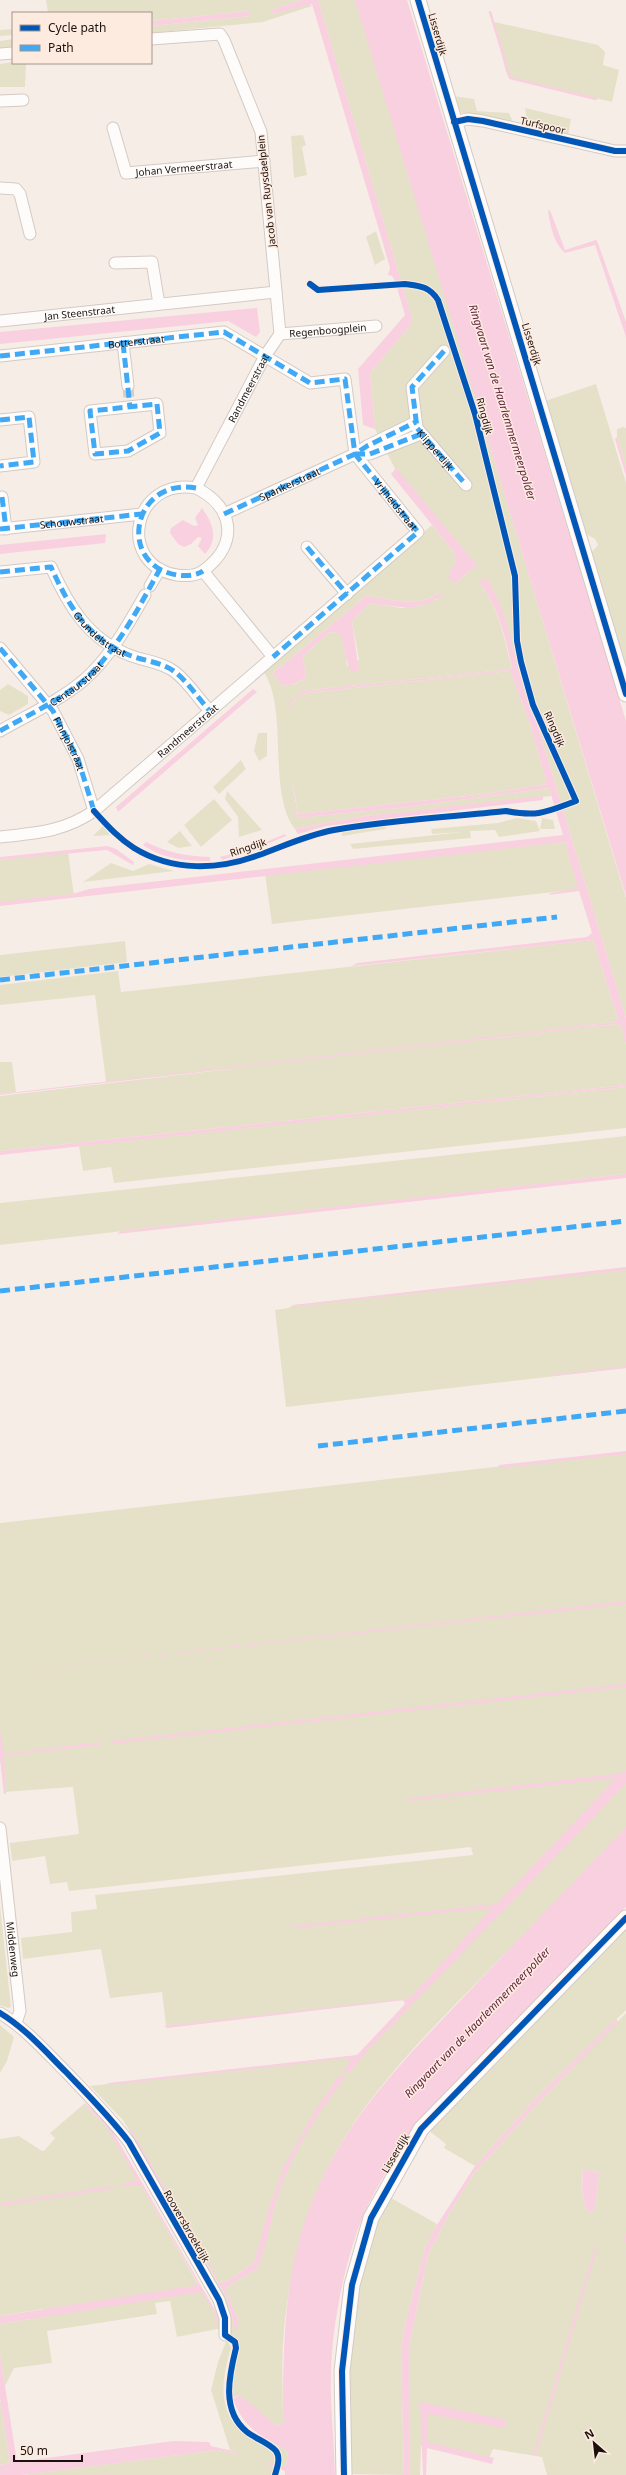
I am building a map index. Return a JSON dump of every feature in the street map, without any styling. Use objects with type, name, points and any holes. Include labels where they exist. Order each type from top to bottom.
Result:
[{"type":"street","name":"Lisserdijk","points":[[418,0],[626,694]]},
{"type":"street","name":"Jacob van Ruysdaelplein","points":[[152,39],[220,34],[224,40],[260,132],[275,287]]},
{"type":"street","points":[[0,54],[12,53]]},
{"type":"street","points":[[0,100],[23,100]]},
{"type":"street","name":"Turfspoor","points":[[454,122],[468,119],[483,121],[615,151],[626,151]]},
{"type":"street","name":"Johan Vermeerstraat","points":[[114,128],[126,173],[264,161]]},
{"type":"street","points":[[0,188],[16,189],[20,194],[30,234]]},
{"type":"street","points":[[115,263],[152,262],[158,304]]},
{"type":"street","points":[[275,287],[280,334]]},
{"type":"street","name":"Jan Steenstraat","points":[[0,321],[158,304],[275,287]]},
{"type":"street","name":"Regenboogplein","points":[[280,334],[376,326]]},
{"type":"street","name":"Botterstraat","points":[[0,356],[224,332],[265,356]]},
{"type":"street","name":"Randmeerstraat","points":[[196,488],[265,356],[280,334]]},
{"type":"street","points":[[123,343],[128,386]]},
{"type":"street","name":"Klipperdijk","points":[[444,351],[412,387],[416,422],[421,434],[466,485]]},
{"type":"street","points":[[265,356],[310,383],[345,379],[355,454]]},
{"type":"street","points":[[130,403],[157,404],[160,433],[128,451],[95,454],[90,411],[130,403]]},
{"type":"street","points":[[0,420],[30,417],[34,462],[0,466]]},
{"type":"street","name":"Spankerstraat","points":[[224,514],[355,454],[367,446],[416,422]]},
{"type":"street","name":"Spankerstraat","points":[[355,454],[370,454],[421,434]]},
{"type":"street","name":"Vrijheidstraat","points":[[272,657],[418,532],[355,454]]},
{"type":"street","points":[[171,488],[196,488],[210,495],[220,506],[224,514],[228,528],[225,547],[217,561],[203,571],[186,576],[167,573],[153,565],[143,552],[139,541],[139,524],[142,514],[154,497],[171,488]]},
{"type":"street","points":[[2,498],[3,529]]},
{"type":"street","name":"Schouwstraat","points":[[3,529],[142,514]]},
{"type":"street","points":[[307,547],[347,594]]},
{"type":"street","name":"Grundelstraat","points":[[0,572],[51,567],[64,597],[77,616],[87,627],[112,647],[137,658],[166,666],[176,673],[209,710]]},
{"type":"street","name":"Centaurstraat","points":[[0,731],[48,704],[85,679],[112,647],[160,569]]},
{"type":"street","points":[[203,571],[272,657]]},
{"type":"street","name":"Finnjolstraat","points":[[0,648],[48,704],[78,759],[94,810]]},
{"type":"street","name":"Randmeerstraat","points":[[0,837],[63,828],[77,822],[94,810],[272,657]]},
{"type":"street","name":"Middenweg","points":[[0,1828],[20,2012],[16,2023]]},
{"type":"street","name":"Lisserdijk","points":[[344,2475],[342,2371],[352,2285],[371,2218],[422,2130],[626,1918]]},
{"type":"street","name":"Rooversbroekdijk","points":[[0,2013],[16,2023],[112,2120],[129,2142],[219,2300],[225,2318],[225,2335]]},
{"type":"shaded area","points":[[46,0],[302,0],[271,10],[273,14],[309,3],[312,6],[263,22],[152,33],[152,26],[250,16],[250,11],[152,21],[152,12],[48,12]]},
{"type":"shaded area","points":[[318,0],[356,0],[626,898],[626,1018],[538,727],[529,708],[503,614],[479,581],[496,613],[512,669],[301,691],[290,706],[299,695],[306,693],[510,671],[530,724],[547,784],[486,794],[298,814],[292,779],[297,818],[408,807],[550,788],[551,796],[364,816],[295,829],[286,813],[279,772],[275,704],[270,685],[262,670],[432,525],[454,552],[456,560],[449,576],[454,584],[477,565],[395,469],[375,429],[370,373],[411,325],[411,315]],"holes":[[[440,592],[436,600],[402,608],[370,603],[352,621],[359,660],[347,666],[344,641],[339,633],[330,632],[303,656],[306,678],[295,684],[282,686],[273,673],[366,596],[395,601],[414,602],[432,597]]]},
{"type":"shaded area","points":[[494,22],[598,45],[605,52],[603,65],[619,70],[612,102],[510,78],[506,72]]},
{"type":"shaded area","points":[[12,29],[12,35],[0,36],[0,30]]},
{"type":"shaded area","points":[[12,39],[12,47],[0,48],[0,41]]},
{"type":"shaded area","points":[[12,62],[12,64],[26,64],[25,87],[0,87],[0,64]]},
{"type":"shaded area","points":[[453,96],[474,99],[477,111],[509,113],[514,124],[458,112]]},
{"type":"shaded area","points":[[525,108],[571,119],[568,136],[528,128]]},
{"type":"shaded area","points":[[303,135],[306,145],[302,147],[307,175],[294,178],[291,136]]},
{"type":"shaded area","points":[[376,231],[385,259],[375,265],[366,237]]},
{"type":"shaded area","points":[[596,384],[626,483],[626,675],[590,554],[598,545],[595,539],[584,533],[545,401]]},
{"type":"shaded area","points":[[623,427],[626,428],[626,467],[617,437],[617,429]]},
{"type":"shaded area","points":[[8,684],[28,696],[28,704],[9,715],[0,711],[0,690]]},
{"type":"shaded area","points":[[258,733],[267,733],[267,756],[259,761],[254,751]]},
{"type":"shaded area","points":[[241,760],[246,769],[219,794],[213,787]]},
{"type":"shaded area","points":[[227,791],[262,830],[239,837],[238,817],[225,799]]},
{"type":"shaded area","points":[[214,799],[232,820],[201,847],[184,825]]},
{"type":"shaded area","points":[[517,818],[536,821],[540,831],[499,837],[495,830],[470,831],[471,838],[353,849],[350,844],[463,832],[432,834],[431,829],[498,823]]},
{"type":"shaded area","points":[[542,818],[553,820],[555,829],[540,829]]},
{"type":"shaded area","points":[[103,826],[110,835],[93,836]]},
{"type":"shaded area","points":[[387,826],[385,829],[342,836],[342,831]]},
{"type":"shaded area","points":[[180,831],[192,846],[178,848],[167,842]]},
{"type":"shaded area","points":[[565,842],[580,889],[272,924],[265,874]]},
{"type":"shaded area","points":[[68,852],[74,896],[0,905],[0,860]]},
{"type":"shaded area","points":[[111,863],[133,871],[149,864],[174,871],[83,882]]},
{"type":"shaded area","points":[[593,940],[618,1019],[615,1022],[301,1060],[617,1024],[621,1025],[626,1045],[626,1085],[0,1151],[0,1096],[238,1068],[106,1082],[95,995],[0,1005],[0,985],[118,971],[121,992]]},
{"type":"shaded area","points":[[125,941],[127,962],[0,977],[0,955]]},
{"type":"shaded area","points":[[0,1062],[12,1062],[16,1092],[0,1094]]},
{"type":"shaded area","points":[[626,1087],[626,1128],[114,1183],[111,1167],[83,1171],[79,1146]]},
{"type":"shaded area","points":[[626,1136],[626,1174],[0,1245],[0,1203]]},
{"type":"shaded area","points":[[626,1268],[626,1368],[286,1407],[275,1310],[288,1308],[294,1305]]},
{"type":"shaded area","points":[[626,1452],[626,1829],[412,2051],[365,2107],[345,2138],[327,2170],[312,2204],[298,2250],[288,2298],[284,2330],[282,2365],[283,2423],[277,2426],[258,2412],[240,2395],[231,2399],[230,2386],[239,2346],[234,2337],[229,2334],[191,2244],[194,2243],[227,2298],[235,2328],[238,2331],[238,2320],[225,2288],[257,2269],[277,2198],[254,2262],[230,2280],[220,2283],[123,2120],[90,2086],[360,2055],[414,1999],[166,2026],[162,1992],[110,1998],[101,1949],[23,1959],[21,1938],[72,1932],[71,1912],[97,1909],[95,1895],[473,1855],[471,1847],[69,1891],[67,1882],[50,1884],[45,1856],[12,1861],[10,1843],[79,1834],[73,1787],[4,1792],[0,1757],[0,1523]]},
{"type":"shaded area","points":[[0,1906],[11,2007],[8,2008],[0,2005]]},
{"type":"shaded area","points":[[626,1921],[626,2010],[539,2095],[475,2166],[444,2148],[446,2144],[428,2130]]},
{"type":"shaded area","points":[[626,2013],[626,2475],[547,2475],[542,2457],[493,2449],[488,2460],[421,2446],[420,2475],[409,2475],[409,2347],[428,2255],[449,2214],[474,2173],[544,2097]],"holes":[[[583,2169],[599,2173],[595,2209],[590,2213],[584,2203],[583,2198]]]},
{"type":"shaded area","points":[[0,2025],[14,2037],[7,2061],[0,2073]]},
{"type":"shaded area","points":[[84,2104],[106,2126],[117,2143],[214,2312],[219,2325],[216,2312],[222,2317],[222,2328],[177,2337],[170,2301],[155,2303],[157,2314],[47,2331],[52,2363],[14,2368],[5,2386],[0,2354],[0,2324],[44,2317],[42,2309],[0,2316],[0,2139],[19,2136],[42,2151],[45,2150],[55,2138],[50,2133]]},
{"type":"shaded area","points":[[384,2194],[437,2224],[426,2246],[406,2320],[401,2349],[404,2475],[348,2474],[349,2318]]},
{"type":"shaded area","points":[[227,2339],[231,2348],[225,2373],[224,2385],[226,2408],[238,2429],[249,2438],[266,2447],[275,2454],[276,2464],[268,2464],[275,2467],[273,2475],[22,2475],[218,2450],[237,2454],[237,2452],[230,2450],[211,2390],[218,2362]]},
{"type":"shaded area","points":[[0,2398],[10,2463],[0,2465]]},
{"type":"shaded area","points":[[266,2439],[288,2451],[286,2467],[280,2465],[279,2454]]},
{"type":"water","points":[[302,0],[318,0],[411,315],[411,325],[370,373],[375,429],[363,425],[358,369],[405,315],[395,281],[392,276],[388,275],[390,268],[312,4],[273,14],[271,10]]},
{"type":"water","name":"Ringvaart van de Haarlemmermeerpolder","points":[[355,0],[407,0],[626,721],[626,896]]},
{"type":"water","points":[[250,11],[250,16],[152,26],[152,21]]},
{"type":"water","points":[[550,210],[565,250],[596,240],[598,243],[626,322],[626,337],[595,245],[565,253],[558,245],[553,234],[548,211]]},
{"type":"water","points":[[257,308],[260,332],[256,337],[228,321],[0,344],[0,332]]},
{"type":"water","points":[[617,437],[626,467],[626,476],[615,439]]},
{"type":"water","points":[[396,468],[477,565],[454,584],[448,576],[456,560],[454,552],[391,474]]},
{"type":"water","points":[[202,508],[209,519],[213,531],[212,543],[205,554],[198,546],[202,538],[198,537],[191,544],[184,547],[178,544],[170,533],[171,528],[183,520],[194,526],[198,525],[195,518]]},
{"type":"water","points":[[106,534],[105,543],[0,554],[0,545]]},
{"type":"water","points":[[487,578],[504,615],[527,700],[538,727],[626,1018],[626,1045],[621,1025],[617,1024],[0,1095],[615,1022],[618,1019],[593,940],[352,966],[357,963],[587,937],[592,933],[579,891],[549,895],[551,893],[578,888],[565,842],[0,906],[0,902],[73,894],[89,889],[563,835],[549,788],[408,807],[297,818],[291,778],[298,814],[486,794],[547,784],[530,724],[510,671],[306,693],[299,695],[289,706],[287,705],[301,691],[512,669],[507,646],[496,612],[486,591],[479,581]]},
{"type":"water","points":[[440,592],[442,595],[433,601],[416,606],[399,607],[370,603],[352,621],[359,671],[352,672],[349,668],[339,633],[330,632],[303,656],[306,678],[294,684],[282,686],[273,673],[366,596],[395,601],[414,602],[432,597]]},
{"type":"water","points":[[253,689],[257,692],[118,812],[116,807]]},
{"type":"water","points":[[543,796],[543,800],[326,826],[298,834],[295,829],[364,816]]},
{"type":"water","points":[[285,834],[286,836],[248,852],[222,860],[220,857],[247,850]]},
{"type":"water","points":[[146,842],[162,849],[177,853],[210,857],[210,861],[184,860],[167,856],[151,850],[143,845]]},
{"type":"water","points":[[107,846],[116,849],[134,862],[133,865],[107,850],[0,860],[0,857]]},
{"type":"water","points":[[626,1085],[626,1087],[0,1155],[0,1151]]},
{"type":"water","points":[[626,1174],[626,1178],[117,1234],[121,1231]]},
{"type":"water","points":[[626,1267],[626,1270],[291,1307],[294,1305]]},
{"type":"water","points":[[626,1366],[626,1368],[551,1375]]},
{"type":"water","points":[[626,1451],[626,1454],[499,1468],[499,1465]]},
{"type":"water","points":[[626,1601],[626,1604],[18,1671]]},
{"type":"water","points":[[626,1684],[626,1687],[110,1744],[112,1741]]},
{"type":"water","points":[[0,1730],[4,1754],[100,1742],[100,1745],[4,1756],[6,1794],[4,1794],[0,1759]]},
{"type":"water","points":[[626,1770],[626,1784],[368,2050],[348,2074],[344,2070],[350,2062],[348,2058],[110,2085],[108,2083],[357,2055],[405,2004],[403,2000],[167,2028],[164,2026],[410,1998],[492,1908],[294,1928],[290,1926],[497,1904],[616,1778],[408,1801],[405,1799],[623,1773]]},
{"type":"water","name":"Ringvaart van de Haarlemmermeerpolder","points":[[626,1827],[626,1907],[431,2109],[398,2154],[369,2203],[354,2241],[342,2286],[334,2331],[331,2385],[335,2475],[285,2475],[285,2471],[268,2464],[268,2462],[286,2466],[288,2451],[254,2431],[242,2418],[233,2399],[240,2395],[277,2426],[283,2423],[284,2349],[291,2275],[303,2227],[317,2190],[334,2156],[375,2095],[399,2066]]},
{"type":"water","points":[[616,2019],[618,2022],[544,2097],[474,2173],[449,2214],[428,2255],[409,2347],[409,2475],[404,2475],[401,2349],[406,2320],[426,2246],[435,2228],[475,2166],[539,2095]]},
{"type":"water","points":[[341,2073],[345,2078],[315,2120],[297,2150],[283,2182],[257,2269],[225,2288],[238,2320],[238,2331],[235,2329],[227,2298],[129,2130],[130,2128],[220,2283],[230,2280],[254,2262],[270,2205],[284,2166],[316,2109]]},
{"type":"water","points":[[85,2103],[107,2123],[120,2144],[216,2312],[219,2325],[217,2325],[214,2312],[202,2292],[0,2324],[0,2316],[199,2285],[141,2185],[122,2187],[122,2184],[137,2180],[106,2126],[84,2104]]},
{"type":"water","points":[[583,2169],[599,2173],[595,2209],[590,2213],[583,2198]]},
{"type":"water","points":[[113,2186],[112,2189],[0,2206],[0,2203]]},
{"type":"water","points":[[0,2354],[17,2462],[173,2441],[209,2442],[211,2446],[237,2452],[237,2454],[218,2450],[22,2475],[0,2475],[0,2465],[10,2463],[0,2398]]},
{"type":"water","points":[[420,2402],[506,2420],[504,2428],[427,2414],[427,2442],[494,2458],[492,2464],[427,2448],[426,2475],[423,2475]]},
{"type":"waterway","points":[[490,12],[510,78],[596,99]]},
{"type":"waterway","points":[[626,2234],[626,2242]]},
{"type":"waterway","points":[[535,2454],[596,2248]]},
{"type":"tunnel","points":[[128,386],[129,399]]},
{"type":"marked path","points":[[0,356],[224,332],[310,383],[345,379],[355,454],[418,532],[273,657]]},
{"type":"marked path","points":[[123,343],[130,407]]},
{"type":"marked path","points":[[444,351],[412,387],[417,428],[466,485]]},
{"type":"marked path","points":[[157,404],[160,433],[128,451],[95,454],[90,411],[157,404]]},
{"type":"marked path","points":[[0,420],[29,417],[34,462],[0,466]]},
{"type":"marked path","points":[[224,514],[355,454],[367,446],[416,422]]},
{"type":"marked path","points":[[355,454],[370,454],[421,434]]},
{"type":"marked path","points":[[196,488],[174,488],[157,496],[146,508],[140,524],[139,540],[145,556],[158,568],[177,575],[194,575],[203,571]]},
{"type":"marked path","points":[[2,497],[6,529]]},
{"type":"marked path","points":[[0,529],[142,514]]},
{"type":"marked path","points":[[307,547],[347,594]]},
{"type":"marked path","points":[[0,572],[51,567],[72,607],[81,619],[102,640],[129,655],[159,664],[175,672],[189,685],[209,710]]},
{"type":"marked path","points":[[0,731],[64,695],[84,680],[96,668],[117,642],[160,569]]},
{"type":"marked path","points":[[0,648],[53,711],[78,759],[94,811]]},
{"type":"marked path","points":[[0,980],[557,917]]},
{"type":"marked path","points":[[0,1291],[626,1221]]},
{"type":"marked path","points":[[318,1446],[626,1411]]},
{"type":"cycle path","points":[[418,0],[626,694]]},
{"type":"cycle path","points":[[454,122],[468,119],[483,121],[615,151],[626,151]]},
{"type":"cycle path","name":"Ringdijk","points":[[94,811],[117,835],[134,848],[149,856],[180,865],[212,866],[243,860],[305,838],[334,830],[398,821],[506,811],[527,814],[549,811],[576,801],[533,705],[521,662],[517,641],[515,576],[475,414],[438,300],[435,295],[427,289],[405,284],[318,290],[310,284]]},
{"type":"cycle path","points":[[344,2475],[342,2371],[352,2285],[371,2218],[421,2129],[626,1918]]},
{"type":"cycle path","points":[[0,2013],[18,2026],[42,2048],[99,2106],[129,2142],[219,2300],[225,2318],[225,2335],[235,2342],[236,2348],[231,2370],[229,2393],[233,2414],[239,2424],[247,2432],[276,2451],[278,2466],[275,2475]]}]
